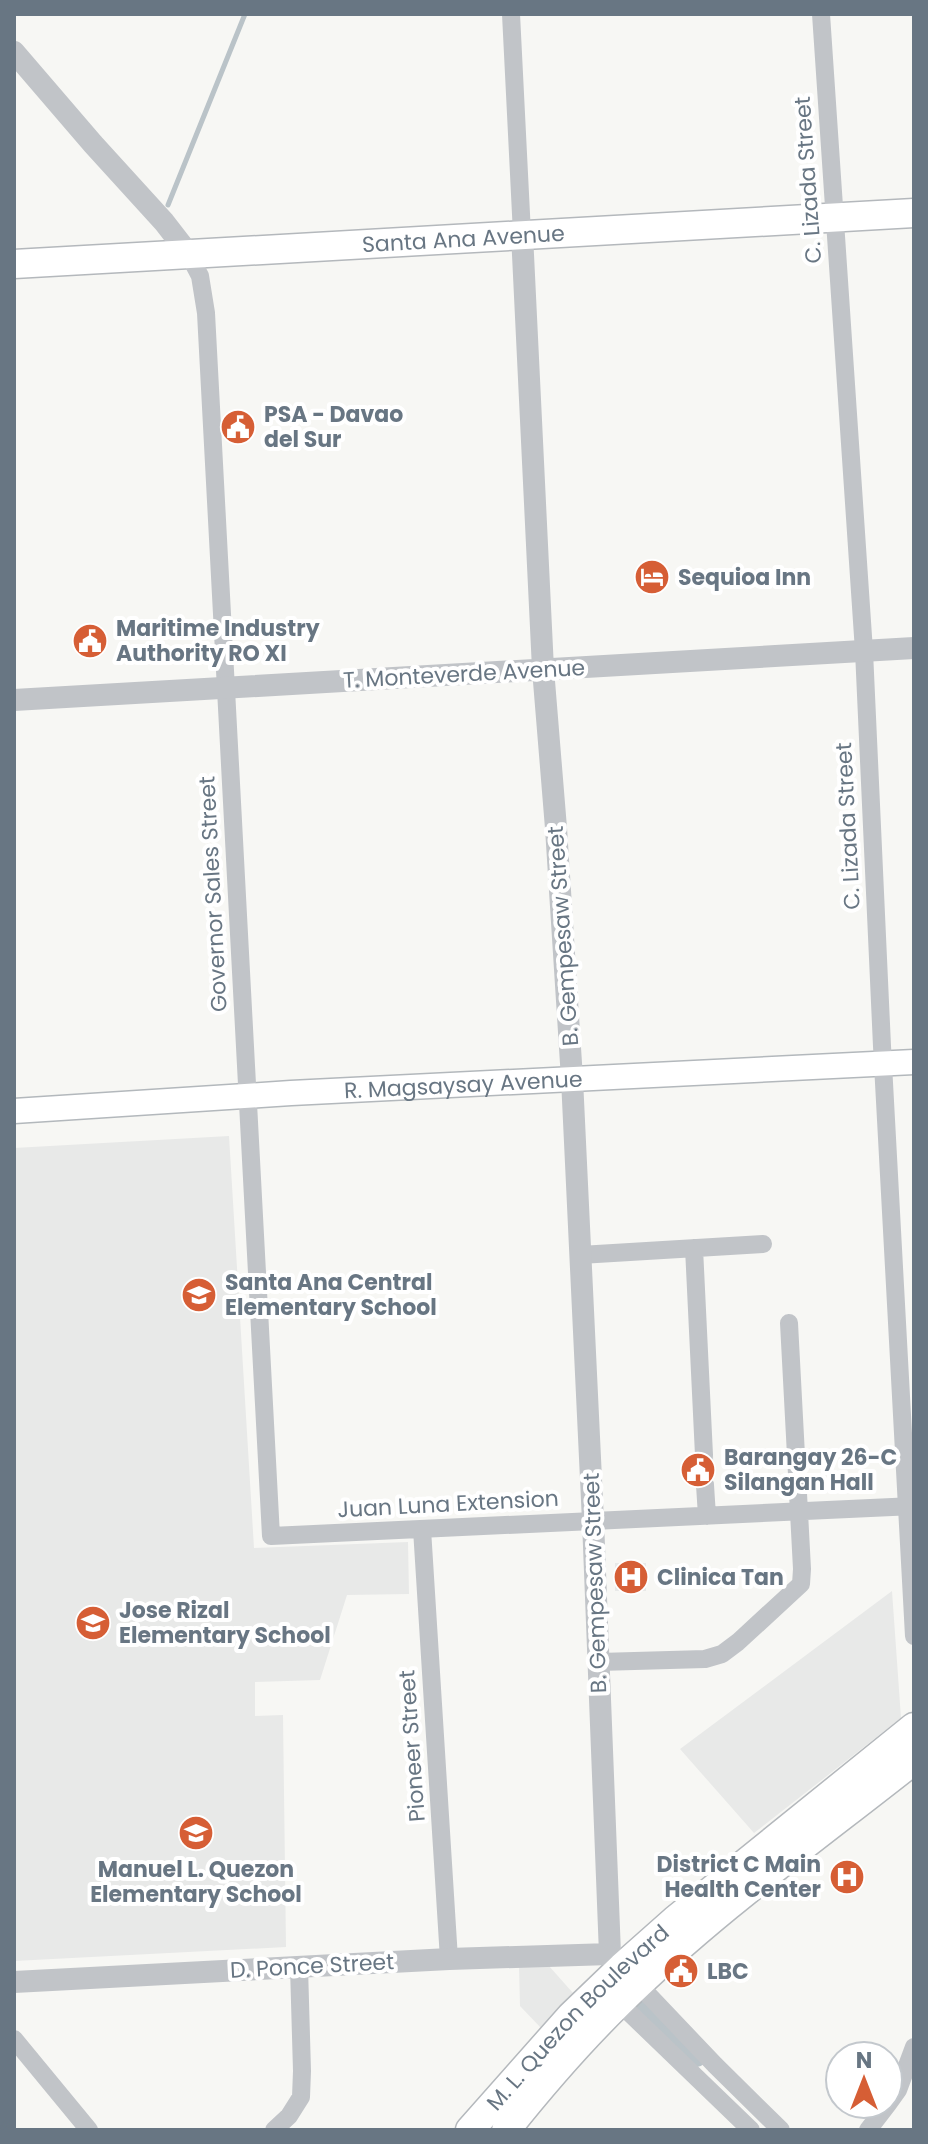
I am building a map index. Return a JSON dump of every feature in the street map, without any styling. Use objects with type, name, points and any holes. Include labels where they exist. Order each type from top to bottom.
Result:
[{"type":"main road","name":"Santa Ana Avenue","points":[[14,264],[914,213]]},
{"type":"main road","name":"R. Magsaysay Avenue","points":[[14,1111],[914,1062]]},
{"type":"main road","name":"M. L. Quezon Boulevard","points":[[509,2129],[571,2053],[618,1979],[675,1920],[914,1727]]},
{"type":"main road","name":"M. L. Quezon Boulevard","points":[[470,2130],[568,2019],[618,1979],[712,1919],[914,1760]]},
{"type":"street","name":"B. Gempesaw Street","points":[[511,14],[543,669],[572,1079],[599,1662],[618,1979]]},
{"type":"street","name":"C. Lizada Street","points":[[821,14],[864,651],[883,1064],[910,1506],[914,1636]]},
{"type":"street","points":[[14,52],[188,253]]},
{"type":"street","name":"Governor Sales Street","points":[[188,253],[200,276],[206,313],[271,1536]]},
{"type":"street","name":"T. Monteverde Avenue","points":[[14,700],[914,648]]},
{"type":"street","points":[[580,1255],[763,1244]]},
{"type":"street","points":[[694,1248],[704,1455]]},
{"type":"street","points":[[599,1662],[705,1659],[722,1654],[801,1584],[789,1323]]},
{"type":"street","points":[[705,1485],[707,1516]]},
{"type":"street","name":"Juan Luna Extension","points":[[271,1536],[910,1506]]},
{"type":"street","name":"Pioneer Street","points":[[422,1529],[449,1959]]},
{"type":"street","name":"D. Ponce Street","points":[[14,1982],[449,1959],[618,1979]]},
{"type":"street","points":[[274,2130],[289,2116],[301,2097],[299,1967]]},
{"type":"street","points":[[618,1979],[747,2129]]},
{"type":"street","points":[[618,1979],[683,2033],[781,2130]]},
{"type":"street","points":[[14,2039],[89,2130]]},
{"type":"street","points":[[904,2074],[914,2047]]},
{"type":"shaded area","points":[[229,1136],[254,1548],[408,1542],[409,1594],[347,1595],[320,1680],[255,1682],[255,1716],[283,1715],[286,1947],[14,1961],[14,1148]]},
{"type":"shaded area","name":"Clinica Tan","points":[[615,1563],[646,1563],[646,1591],[615,1591]]},
{"type":"shaded area","points":[[892,1591],[901,1718],[754,1833],[680,1749]]},
{"type":"shaded area","points":[[519,1966],[549,1966],[573,1993],[541,2028],[520,2006]]},
{"type":"waterway","points":[[168,205],[245,14]]},
{"type":"waterway","points":[[639,2001],[697,2058]]},
{"type":"tunnel","points":[[704,1455],[705,1485]]},
{"type":"place","name":"PSA - Davao del Sur","points":[[238,427]]},
{"type":"place","name":"Sequioa Inn","points":[[652,577]]},
{"type":"place","name":"Maritime Industry Authority RO XI","points":[[90,641]]},
{"type":"place","name":"Santa Ana Central Elementary School","points":[[199,1295]]},
{"type":"place","name":"Barangay 26-C Silangan Hall","points":[[698,1470]]},
{"type":"place","name":"Clinica Tan","points":[[631,1577]]},
{"type":"place","name":"Jose Rizal Elementary School","points":[[93,1623]]},
{"type":"place","name":"Manuel L. Quezon Elementary School","points":[[196,1833]]},
{"type":"place","name":"District C Main Health Center","points":[[847,1877]]},
{"type":"place","name":"LBC","points":[[681,1971]]}]
